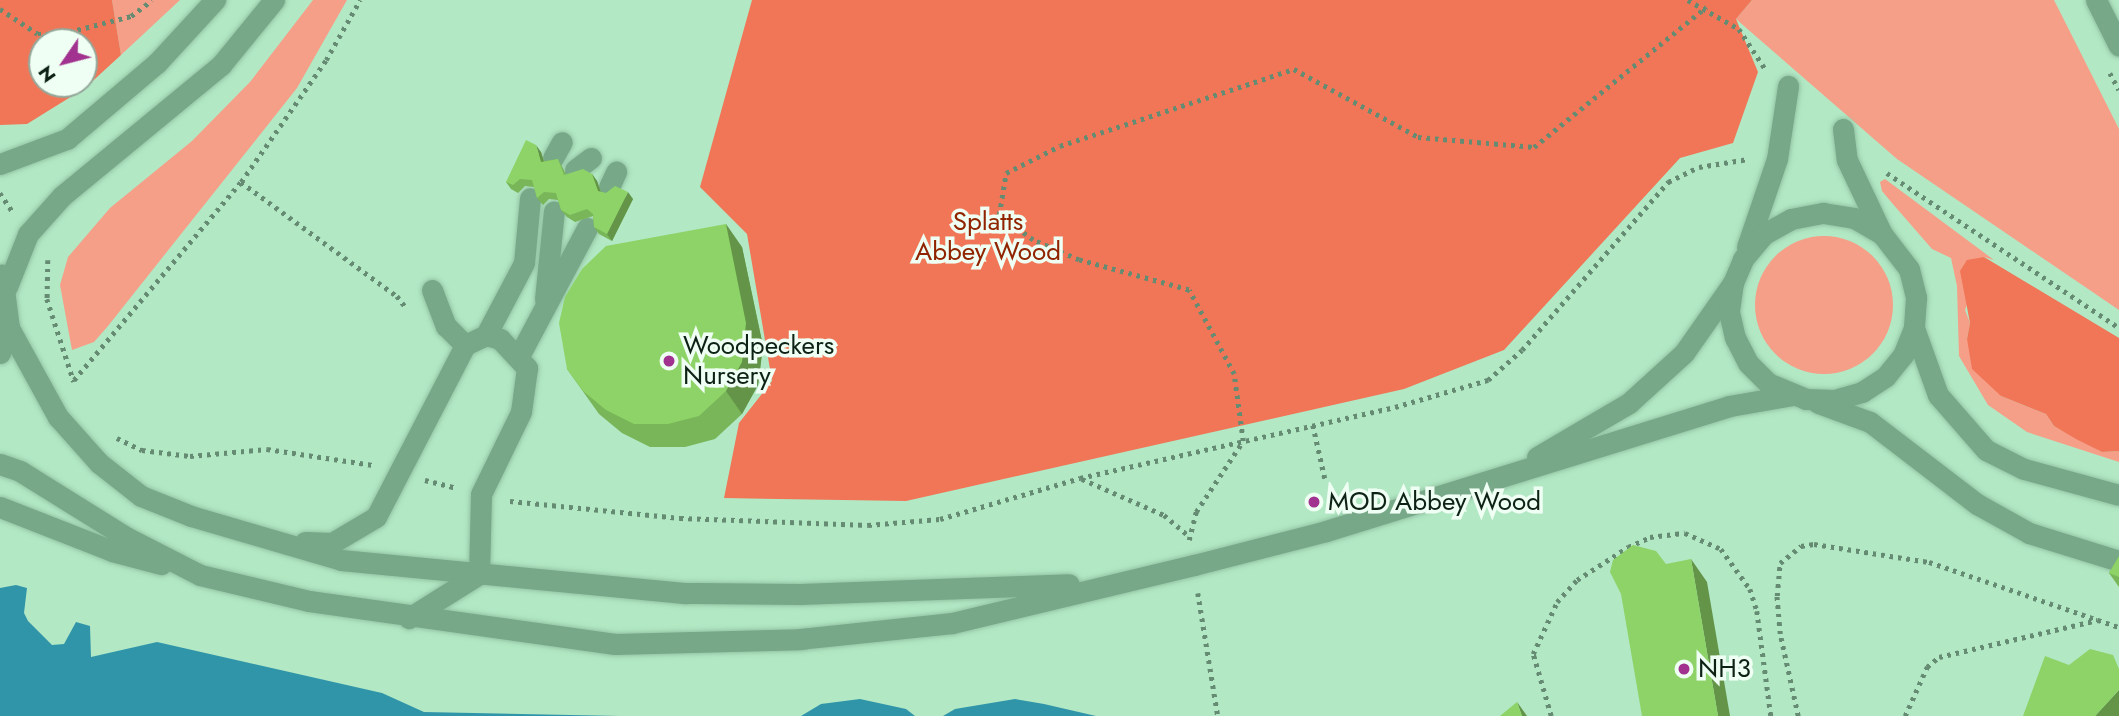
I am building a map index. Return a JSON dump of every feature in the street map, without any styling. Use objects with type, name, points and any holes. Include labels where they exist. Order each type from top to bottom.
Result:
[{"type":"street","points":[[0,164],[67,139],[157,63],[215,0]]},
{"type":"street","points":[[274,0],[221,65],[62,196],[28,234],[4,278],[9,328],[58,417],[99,463],[141,496],[191,516],[341,560],[598,587],[762,594],[1116,581]]},
{"type":"street","points":[[2096,0],[2119,47]]},
{"type":"street","points":[[1507,474],[1629,403],[1684,353],[1732,283],[1743,259],[1777,159],[1788,86]]},
{"type":"street","points":[[0,508],[112,551],[309,601],[409,618],[615,644],[800,639],[952,623],[1326,531],[1729,406],[1800,397],[1843,397],[1885,377],[1903,355],[1914,328],[1916,298],[1909,269],[1882,234],[1847,160],[1843,130]]},
{"type":"street","points":[[291,545],[332,543],[349,537],[376,517],[465,345],[486,335],[524,262],[530,198]]},
{"type":"street","points":[[544,309],[554,211]]},
{"type":"street","points":[[1743,259],[1763,234],[1791,219],[1823,213],[1854,218],[1882,234]]},
{"type":"street","points":[[519,356],[587,228]]},
{"type":"street","points":[[1732,283],[1729,311],[1735,338],[1748,363],[1768,383],[1870,422],[1977,504],[2029,533],[2119,561]]},
{"type":"street","points":[[432,290],[446,326],[465,345]]},
{"type":"street","points":[[0,354],[9,328]]},
{"type":"street","points":[[1914,328],[1938,395],[1986,450],[2024,469],[2119,495]]},
{"type":"street","points":[[479,574],[481,494],[521,412],[527,368],[500,338],[486,335]]},
{"type":"street","points":[[0,464],[20,471],[126,537],[200,575]]},
{"type":"street","points":[[409,618],[479,574]]},
{"type":"path","points":[[0,9],[38,34],[61,34],[131,16],[152,0]]},
{"type":"path","points":[[73,380],[241,182],[326,60],[360,0]]},
{"type":"path","points":[[1688,0],[1739,29],[1765,69],[1788,86]]},
{"type":"path","points":[[1080,478],[1164,515],[1188,535],[1196,512],[1243,442],[1234,374],[1189,290],[1079,260],[1033,240],[999,215],[1006,173],[1060,146],[1294,69],[1418,137],[1534,147],[1706,8]]},
{"type":"path","points":[[106,432],[142,450],[190,456],[267,449],[374,465],[399,474],[518,503],[680,518],[868,524],[940,519],[1080,478],[1243,442],[1488,380],[1522,350],[1668,182],[1699,167],[1777,159]]},
{"type":"path","points":[[1847,160],[1866,162],[1886,173],[2119,328]]},
{"type":"path","points":[[241,182],[397,296],[410,312]]},
{"type":"path","points":[[0,193],[51,264],[47,299],[77,389]]},
{"type":"path","points":[[1313,425],[1326,483]]},
{"type":"path","points":[[374,465],[380,453]]},
{"type":"path","points":[[1551,716],[1533,654],[1557,602],[1577,580],[1628,547],[1650,537],[1685,533],[1721,549],[1749,589],[1758,611],[1771,716]]},
{"type":"path","points":[[1798,716],[1780,634],[1777,596],[1780,563],[1801,546],[1814,544],[1929,562],[2119,627]]},
{"type":"path","points":[[1194,565],[1218,716]]},
{"type":"path","points":[[1905,716],[1927,667],[1939,657],[2099,620]]},
{"type":"shaded area","points":[[112,0],[180,0],[121,55]]},
{"type":"shaded area","points":[[313,0],[347,0],[297,88],[108,326],[94,342],[72,350],[60,285],[68,257],[110,208],[192,141],[250,82]]},
{"type":"shaded area","points":[[1752,0],[2054,0],[2119,129],[2119,310],[1897,159],[1736,19]]},
{"type":"shaded area","points":[[1885,179],[1994,260],[1984,257],[1965,310],[1970,323],[1967,339],[2001,396],[2046,414],[2054,426],[2102,452],[2119,451],[2119,462],[2027,432],[1988,405],[1959,356],[1957,286],[1951,258],[1932,249],[1892,203],[1882,191],[1880,182]]},
{"type":"shaded area","points":[[1824,236],[1850,241],[1873,256],[1888,279],[1893,305],[1888,331],[1873,354],[1850,369],[1824,374],[1798,369],[1775,354],[1760,331],[1755,305],[1760,279],[1775,256],[1798,241]]},
{"type":"green space","points":[[0,0],[112,0],[121,55],[98,76],[98,28],[28,28],[28,98],[69,98],[27,124],[0,125]]},
{"type":"green space","name":"Splatts Abbey Wood","points":[[752,0],[1752,0],[1736,19],[1758,72],[1733,143],[1680,158],[1504,350],[1404,389],[906,501],[724,498],[739,423],[772,381],[747,234],[700,187]]},
{"type":"green space","points":[[1984,257],[2119,338],[2119,451],[2102,452],[2076,439],[2054,426],[2046,414],[2001,396],[1972,369],[1967,339],[1970,323],[1960,271],[1967,260]]},
{"type":"water","points":[[16,585],[27,588],[24,613],[28,621],[52,645],[64,644],[76,622],[90,626],[91,657],[157,642],[382,693],[424,712],[620,716],[0,716],[0,588]]},
{"type":"water","points":[[860,699],[906,709],[915,716],[801,716],[821,704]]},
{"type":"water","points":[[1015,699],[1096,716],[943,716],[955,709]]},
{"type":"building","points":[[526,140],[536,145],[541,162],[558,159],[564,175],[583,169],[592,174],[598,191],[606,193],[615,186],[628,192],[607,234],[594,227],[593,214],[587,209],[570,215],[561,210],[556,193],[544,192],[537,198],[532,180],[520,179],[513,185],[506,182]]},
{"type":"building","name":"Woodpeckers Nursery","points":[[726,224],[746,323],[742,362],[726,391],[699,416],[668,424],[634,424],[606,410],[583,391],[567,369],[559,323],[565,297],[582,269],[606,246]]},
{"type":"building","name":"NH3","points":[[1633,545],[1656,551],[1666,564],[1691,559],[1718,716],[1642,716],[1621,594],[1610,572],[1613,560]]},
{"type":"building","points":[[2119,556],[2119,577],[2109,573]]},
{"type":"building","points":[[2090,649],[2113,655],[2119,669],[2119,690],[2095,716],[2023,716],[2045,656],[2069,665]]},
{"type":"building","points":[[1517,702],[1522,716],[1500,716]]},
{"type":"place","name":"Woodpeckers Nursery","points":[[669,361]]},
{"type":"place","name":"MOD Abbey Wood","points":[[1314,502]]},
{"type":"place","name":"NH3","points":[[1684,669]]}]
